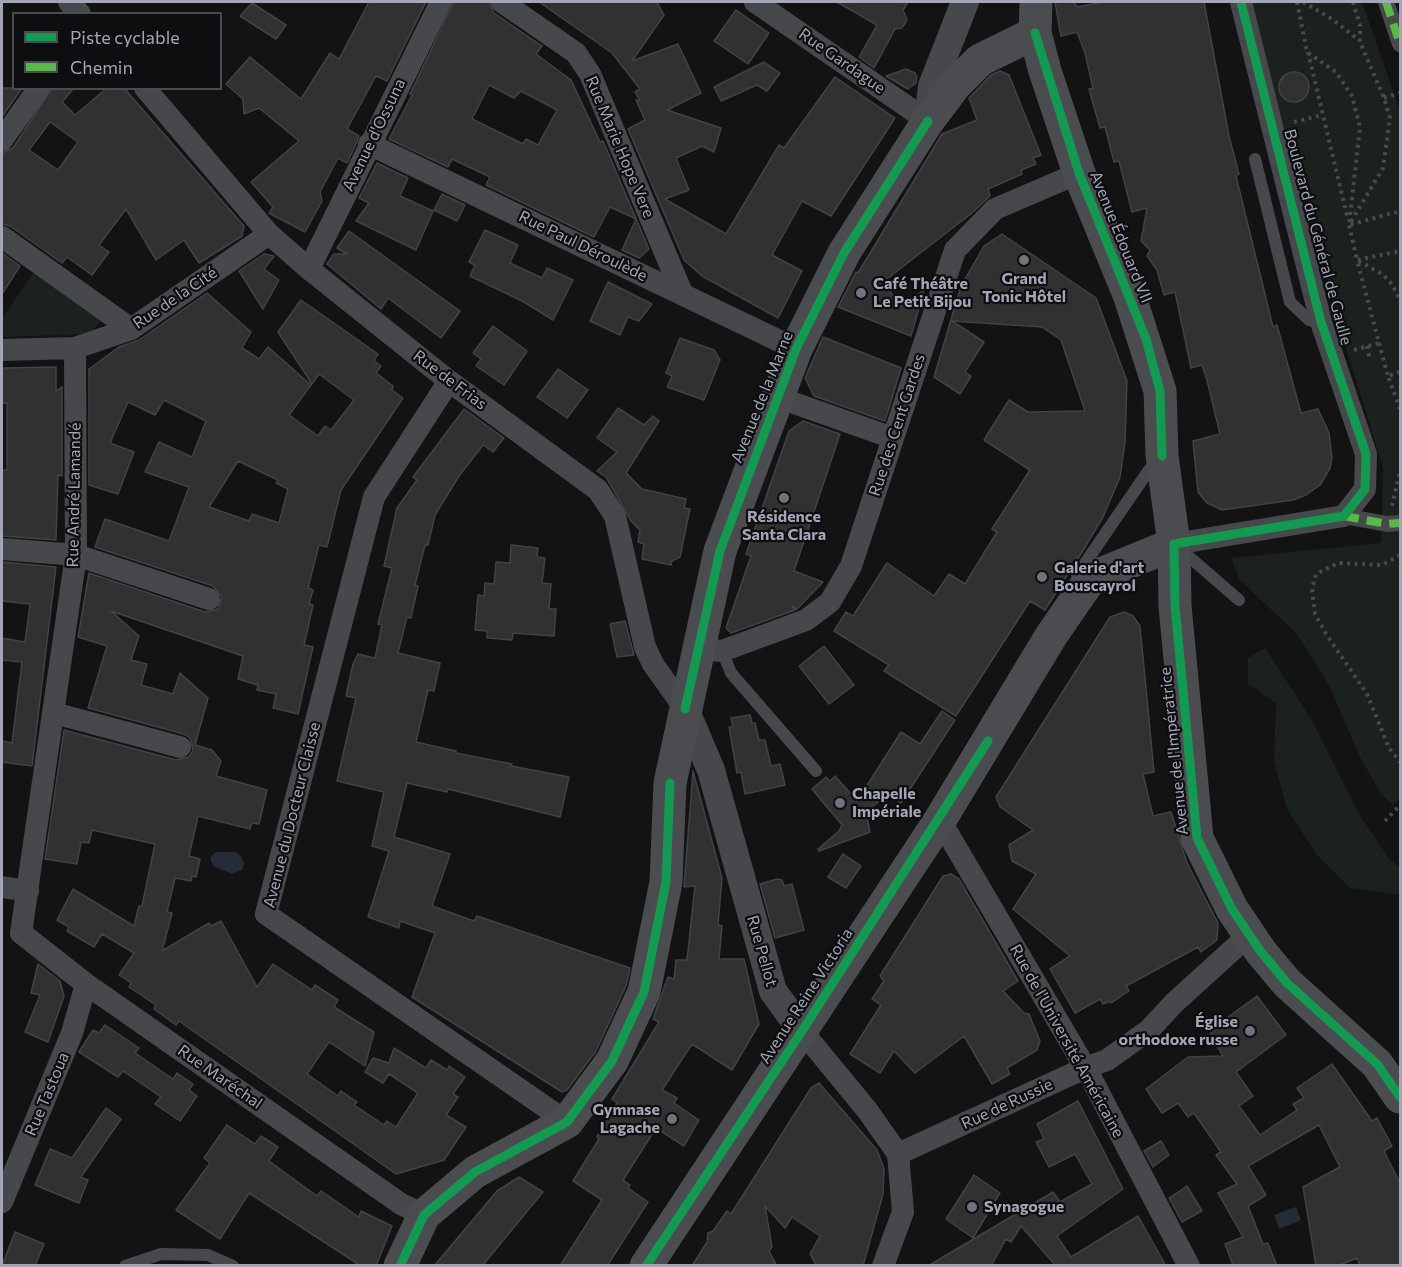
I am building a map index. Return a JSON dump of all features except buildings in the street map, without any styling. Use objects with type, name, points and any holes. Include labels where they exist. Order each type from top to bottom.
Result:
[{"type":"main road","name":"Avenue de la Marne","points":[[400,1266],[424,1215],[475,1172],[567,1122],[612,1061],[644,992],[666,882],[670,783],[686,709],[710,650],[720,551],[796,349],[844,253],[928,121],[955,85],[980,60],[1035,17]]},
{"type":"main road","name":"Avenue Édouard VII","points":[[1035,17],[1079,173],[1146,339],[1160,391],[1162,456],[1174,544]]},
{"type":"main road","name":"Avenue Reine Victoria","points":[[646,1266],[940,819],[1051,636],[1091,578],[1174,544]]},
{"type":"main road","name":"Avenue de l'Impératrice","points":[[1174,544],[1175,606],[1197,838],[1232,909],[1261,952],[1287,983],[1377,1064],[1401,1096]]},
{"type":"street","name":"Avenue d'Ossuna","points":[[309,269],[441,2]]},
{"type":"street","name":"Rue Marie Hope Vere","points":[[502,2],[576,53],[590,74],[682,293]]},
{"type":"street","name":"Rue Gardague","points":[[755,2],[928,121]]},
{"type":"street","points":[[928,121],[932,86],[965,2]]},
{"type":"street","name":"Boulevard du Général de Gaulle","points":[[1241,2],[1321,322],[1366,454],[1365,489],[1344,516]]},
{"type":"street","points":[[1386,2],[1401,44]]},
{"type":"street","points":[[2,140],[38,90]]},
{"type":"street","name":"Rue de Frias","points":[[147,90],[269,234],[309,269],[449,381],[598,490],[615,516],[645,647],[653,664],[686,709]]},
{"type":"street","name":"Rue Paul Déroulède","points":[[369,144],[796,349]]},
{"type":"street","name":"Rue des Cent Gardes","points":[[710,650],[806,620],[830,602],[851,566],[956,250],[995,209],[1079,173]]},
{"type":"street","name":"Rue de la Cité","points":[[2,350],[75,348],[131,329],[269,234]]},
{"type":"street","points":[[2,237],[131,329]]},
{"type":"street","name":"Rue André Lamandé","points":[[21,933],[76,555],[75,348]]},
{"type":"street","name":"Avenue du Docteur Claisse","points":[[449,381],[374,497],[266,914],[567,1122]]},
{"type":"street","points":[[777,397],[893,438]]},
{"type":"street","points":[[1174,544],[1344,516],[1394,524]]},
{"type":"street","points":[[2,549],[76,555],[209,599]]},
{"type":"street","name":"Rue Pellot","points":[[686,709],[711,770],[773,992],[867,1110],[898,1154]]},
{"type":"street","points":[[54,713],[180,747]]},
{"type":"street","name":"Rue de l'Université Américaine","points":[[940,819],[1085,1068],[1189,1266]]},
{"type":"street","points":[[2,887],[28,891]]},
{"type":"street","name":"Rue Maréchal","points":[[21,933],[86,984],[401,1204],[424,1215]]},
{"type":"street","name":"Rue de Russie","points":[[898,1154],[1107,1060],[1149,1030],[1174,1003],[1250,934]]},
{"type":"street","name":"Rue Tastoua","points":[[2,1202],[72,1032],[86,984]]},
{"type":"street","points":[[883,1266],[903,1212],[898,1154]]},
{"type":"lane","points":[[1255,159],[1290,302],[1309,320],[1321,322]]},
{"type":"lane","points":[[1051,636],[1055,608],[1149,470],[1162,456]]},
{"type":"lane","points":[[1174,544],[1239,600]]},
{"type":"lane","points":[[710,650],[816,771]]},
{"type":"lane","points":[[125,1266],[161,1254],[208,1255],[233,1266]]},
{"type":"path","points":[[1297,2],[1349,225],[1388,376],[1401,414]]},
{"type":"path","points":[[1304,2],[1332,19],[1360,42]]},
{"type":"path","points":[[1349,225],[1383,168],[1390,118],[1360,42],[1360,25],[1353,2]]},
{"type":"path","points":[[1307,52],[1336,72],[1352,96],[1360,127],[1349,225]]},
{"type":"path","points":[[1384,98],[1401,93]]},
{"type":"path","points":[[1273,128],[1322,115]]},
{"type":"path","points":[[1349,225],[1401,211]]},
{"type":"path","points":[[1358,260],[1401,252]]},
{"type":"path","points":[[1358,260],[1382,274],[1392,284],[1401,300]]},
{"type":"path","points":[[1370,359],[1367,346],[1379,343]]},
{"type":"path","points":[[1388,376],[1400,372]]},
{"type":"path","points":[[1394,524],[1401,472]]},
{"type":"path","points":[[1401,555],[1382,565],[1338,563],[1316,574],[1312,589],[1316,614],[1326,634],[1367,693],[1389,748],[1401,762]]},
{"type":"path","points":[[1385,821],[1401,805]]},
{"type":"shaded area","points":[[1249,2],[1362,2],[1400,111],[1400,798],[1393,805],[1381,794],[1360,757],[1329,685],[1297,634],[1239,579],[1231,558],[1381,543],[1383,468],[1333,305]]},
{"type":"shaded area","points":[[33,273],[101,317],[99,323],[88,334],[2,337],[2,319]]},
{"type":"shaded area","points":[[1265,648],[1311,719],[1360,816],[1390,860],[1400,868],[1400,895],[1350,888],[1317,855],[1287,809],[1274,762],[1276,703],[1248,684],[1248,658]]},
{"type":"shaded area","points":[[215,852],[236,852],[244,863],[242,870],[232,874],[213,866],[210,858]]},
{"type":"shaded area","points":[[1296,1207],[1301,1220],[1279,1229],[1274,1215]]},
{"type":"marked path","points":[[1386,2],[1400,44]]},
{"type":"marked path","points":[[1344,516],[1387,524],[1400,523]]},
{"type":"cycle path","points":[[1241,2],[1321,322],[1366,454],[1365,489],[1344,516],[1174,544],[1175,606],[1197,838],[1232,909],[1261,952],[1287,983],[1377,1064],[1400,1097]]},
{"type":"cycle path","points":[[1035,33],[1079,173],[1146,339],[1160,391],[1162,456]]},
{"type":"cycle path","points":[[685,709],[720,551],[796,349],[844,253],[928,121]]},
{"type":"cycle path","points":[[646,1266],[802,1031],[988,741]]},
{"type":"cycle path","points":[[400,1266],[424,1215],[475,1172],[567,1122],[612,1061],[644,992],[666,882],[670,783]]},
{"type":"place","name":"Grand Tonic Hôtel","points":[[1024,260]]},
{"type":"place","name":"Café Théâtre Le Petit Bijou","points":[[861,293]]},
{"type":"place","name":"Résidence Santa Clara","points":[[784,498]]},
{"type":"place","name":"Galerie d'art Bouscayrol","points":[[1042,577]]},
{"type":"place","name":"Chapelle Impériale","points":[[840,803]]},
{"type":"place","name":"Église orthodoxe russe","points":[[1250,1031]]},
{"type":"place","name":"Gymnase Lagache","points":[[672,1119]]},
{"type":"place","name":"Synagogue","points":[[972,1207]]}]
